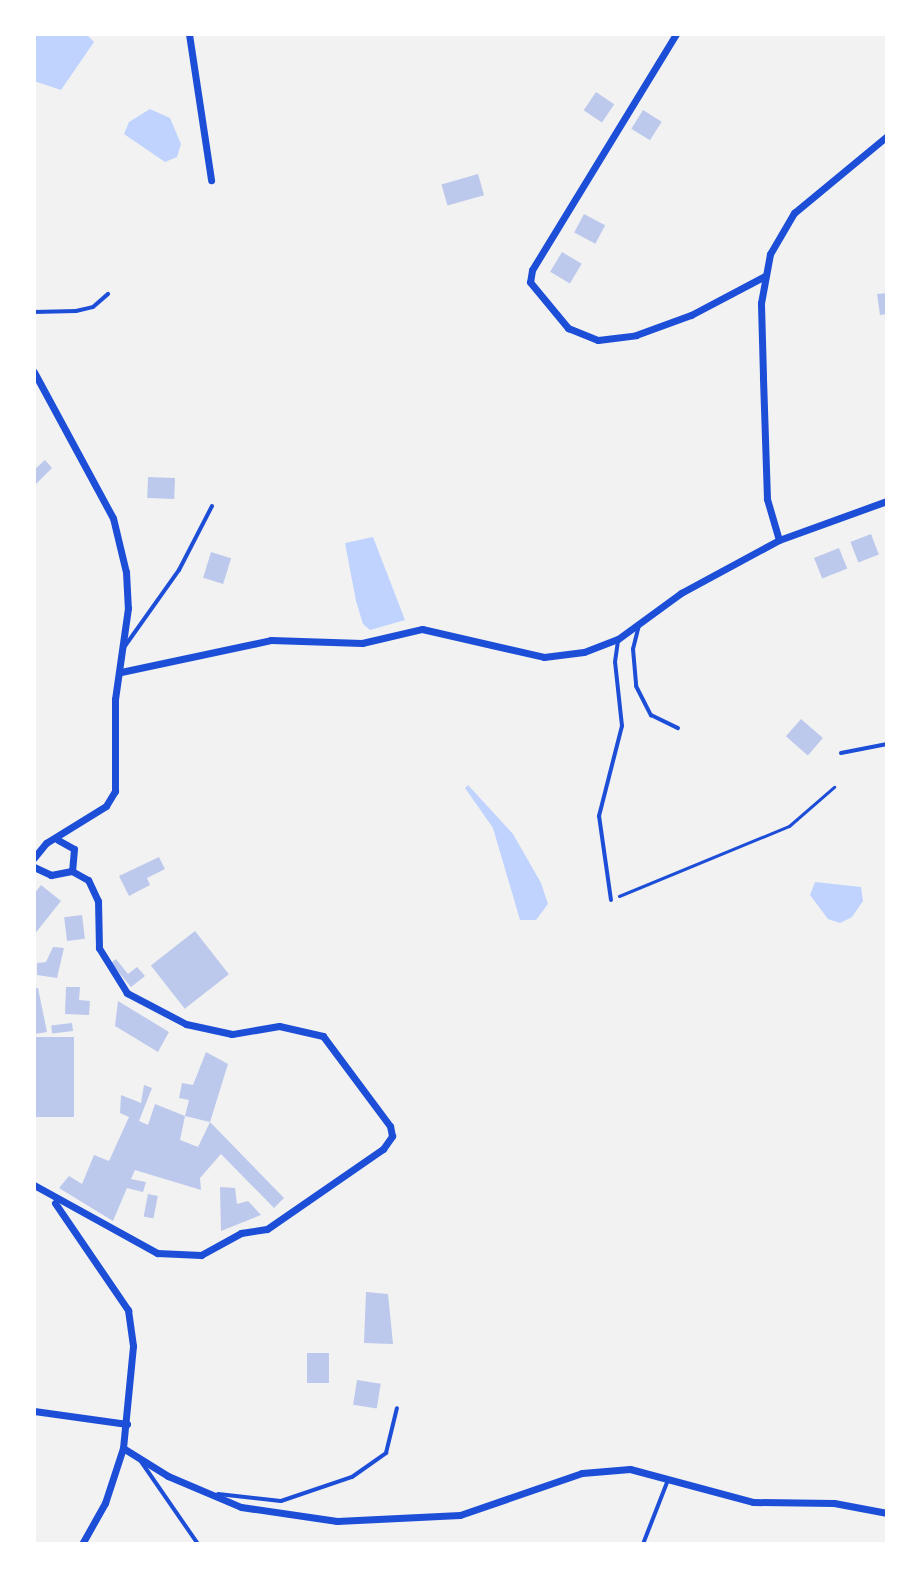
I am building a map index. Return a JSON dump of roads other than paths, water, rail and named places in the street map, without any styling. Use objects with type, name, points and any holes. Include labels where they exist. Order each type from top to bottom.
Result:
[{"type":"street","points":[[189,34],[211,180]]},
{"type":"street","points":[[676,34],[532,270],[530,282],[568,328],[607,340],[691,315],[765,276]]},
{"type":"street","points":[[779,540],[767,499],[761,303],[770,254],[794,213],[887,136]]},
{"type":"street","points":[[34,372],[113,518],[126,572],[124,648],[115,699],[113,796],[58,840],[46,843],[36,857],[36,868],[51,875],[72,871],[88,880],[98,901],[99,948],[127,993],[186,1024],[232,1034],[279,1026],[323,1036],[390,1126],[392,1136],[383,1149],[267,1229],[241,1233],[201,1255],[157,1253],[53,1199],[34,1185]]},
{"type":"street","points":[[121,672],[271,640],[362,643],[422,629],[544,657],[592,650],[618,639],[641,620],[779,540],[886,504]]},
{"type":"street","points":[[58,840],[74,849],[72,871]]},
{"type":"street","points":[[53,1199],[128,1310],[133,1382],[123,1448],[105,1503],[82,1544]]},
{"type":"street","points":[[34,1411],[127,1424]]},
{"type":"street","points":[[123,1448],[207,1493],[241,1507],[337,1521],[460,1515],[582,1473],[630,1469],[753,1502],[834,1503],[887,1513]]},
{"type":"lane","points":[[34,312],[76,311],[93,307],[108,294]]},
{"type":"lane","points":[[124,648],[179,570],[212,506]]},
{"type":"lane","points":[[641,620],[633,649],[636,686],[651,715],[678,728]]},
{"type":"lane","points":[[611,900],[599,816],[622,726],[615,662],[618,639]]},
{"type":"lane","points":[[841,753],[887,744]]},
{"type":"lane","points":[[207,1493],[281,1501],[352,1477],[386,1453],[397,1408]]},
{"type":"lane","points":[[136,1455],[198,1544]]},
{"type":"lane","points":[[643,1544],[668,1478]]},
{"type":"water","points":[[34,34],[86,34],[94,42],[61,90],[34,81]]},
{"type":"water","points":[[150,109],[170,118],[181,144],[177,157],[165,162],[124,134],[129,122]]},
{"type":"water","points":[[373,537],[405,620],[370,630],[363,624],[356,601],[345,543]]},
{"type":"water","points":[[468,785],[513,834],[541,883],[548,904],[536,920],[520,920],[493,828],[465,788]]},
{"type":"water","points":[[815,882],[861,887],[863,901],[852,917],[840,923],[828,919],[810,895]]}]
